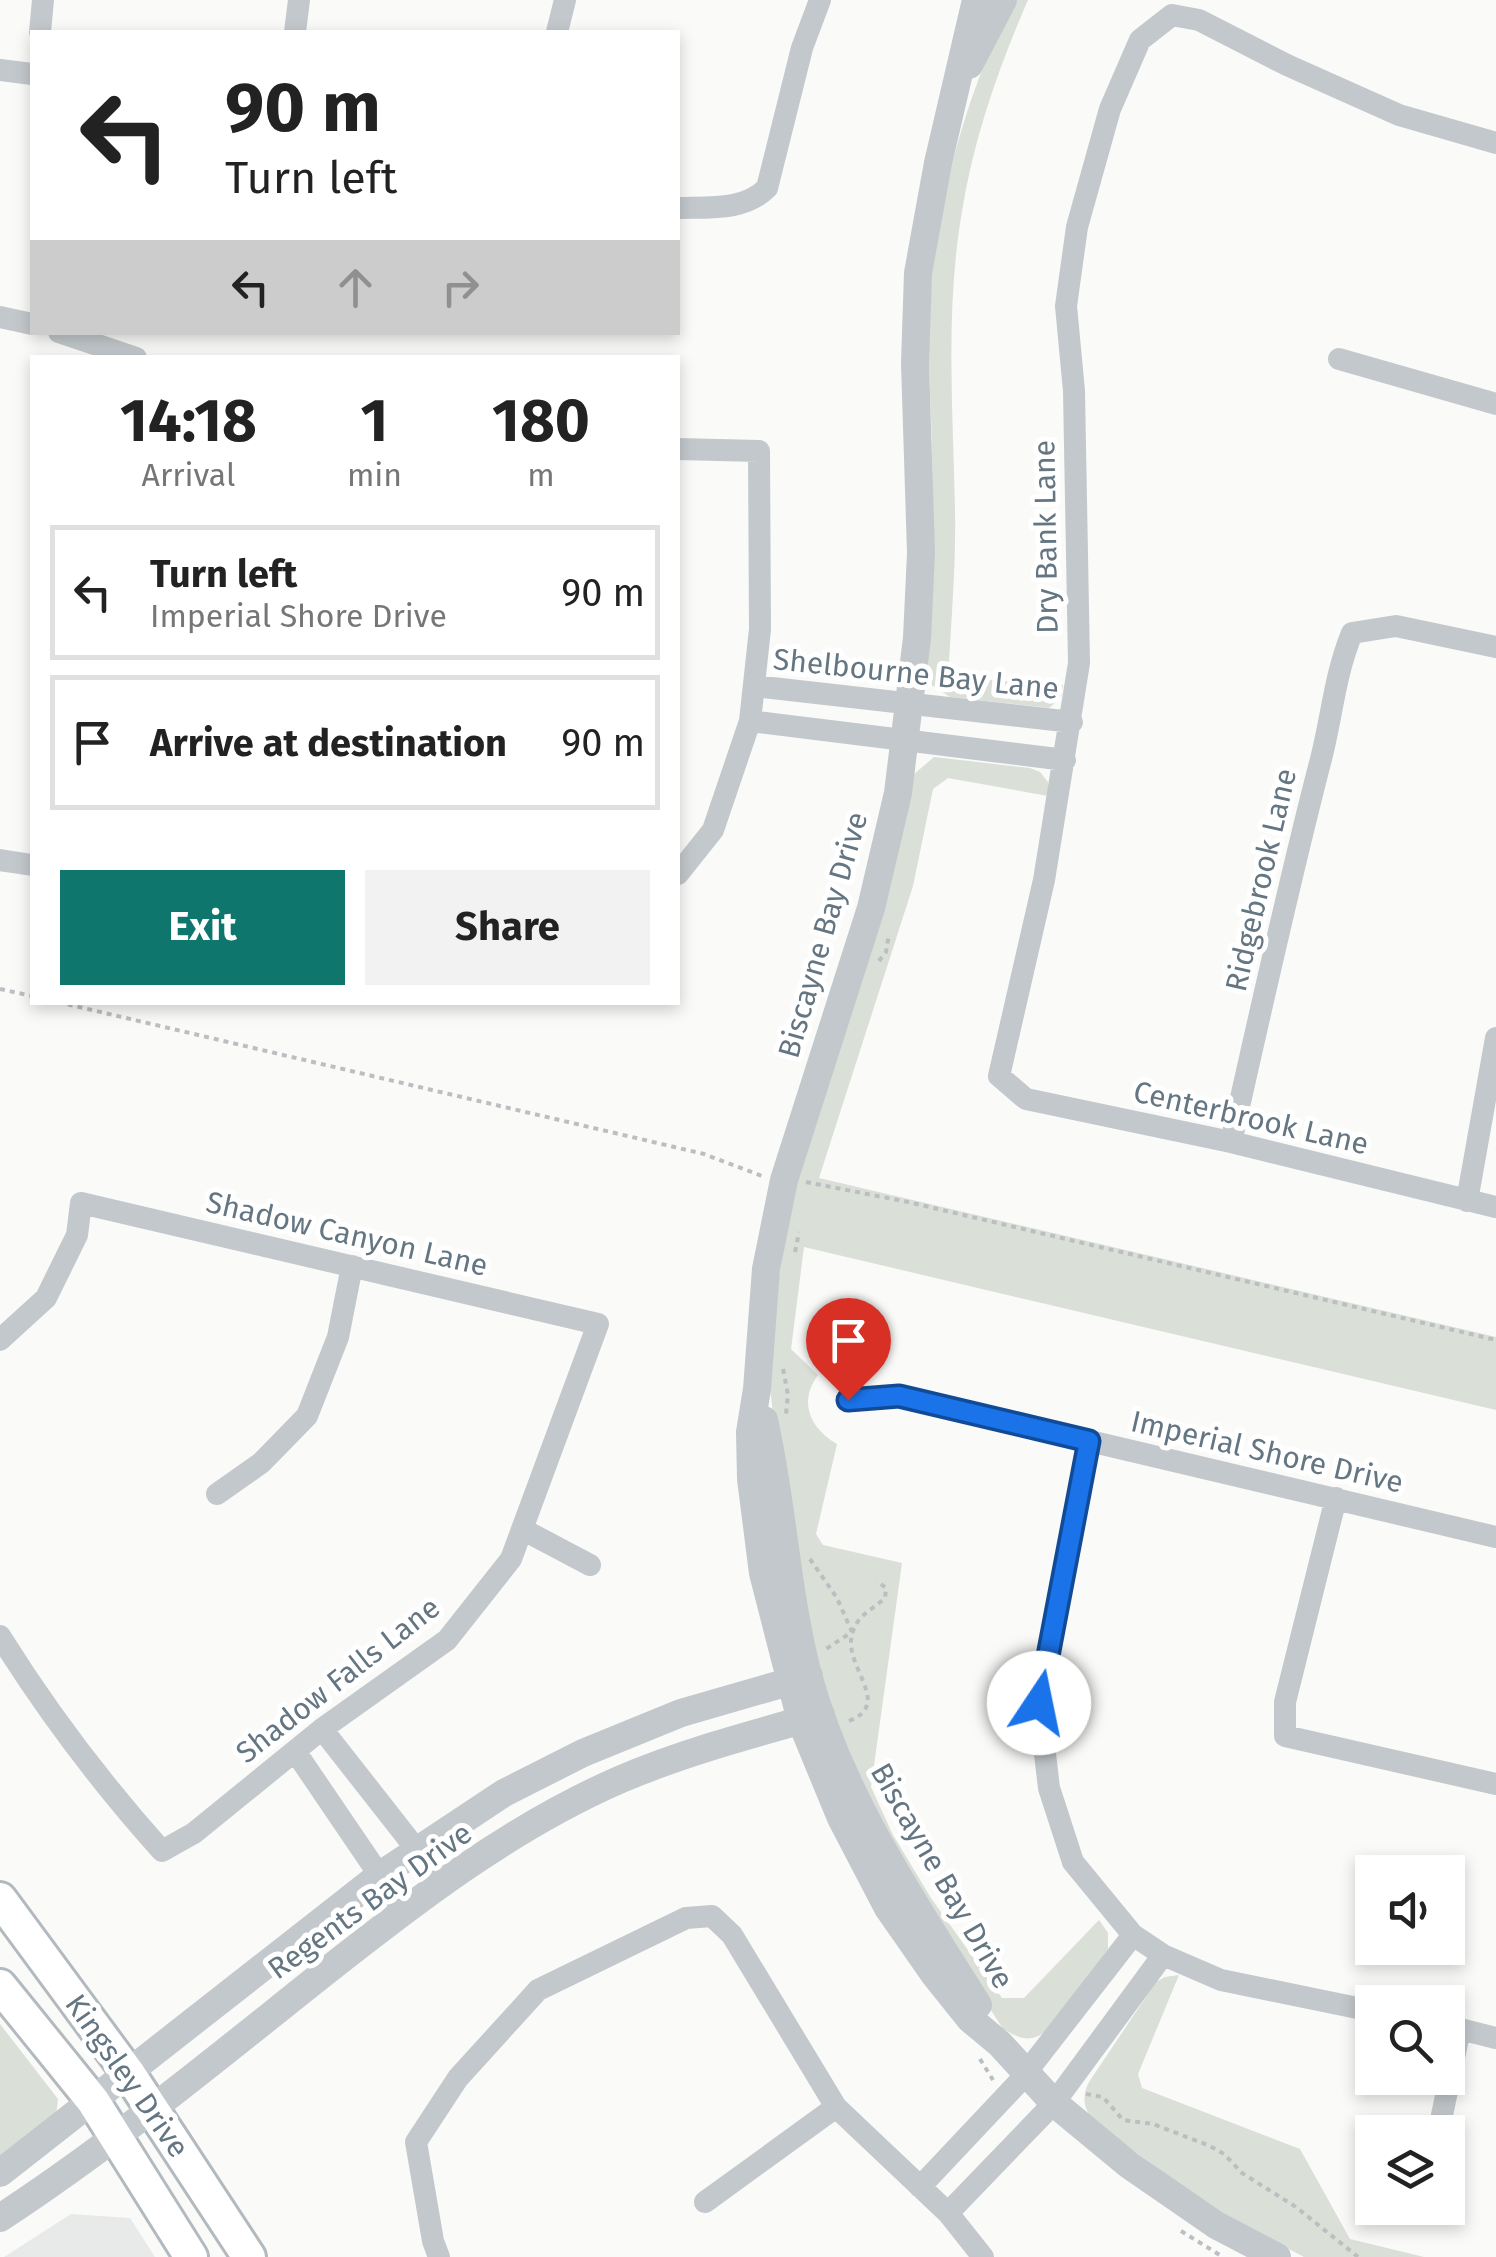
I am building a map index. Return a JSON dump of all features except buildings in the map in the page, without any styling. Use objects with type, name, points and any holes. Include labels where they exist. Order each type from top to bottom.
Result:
[{"type":"main road","name":"Kingsley Drive","points":[[0,1899],[130,2074],[248,2257]]},
{"type":"main road","name":"Kingsley Drive","points":[[0,1986],[92,2102],[192,2257]]},
{"type":"street","points":[[40,30],[43,0]]},
{"type":"street","points":[[295,30],[299,0]]},
{"type":"street","points":[[558,30],[565,0]]},
{"type":"street","points":[[680,208],[718,207],[754,200],[767,188],[802,48],[820,0]]},
{"type":"street","name":"Biscayne Bay Drive","points":[[976,0],[938,164],[918,273],[915,363],[921,553],[910,703],[898,794],[871,908],[784,1180],[766,1268],[750,1432],[751,1479],[763,1574],[840,1818],[888,1908],[970,2018],[1000,2044],[1025,2074],[1058,2098],[1129,2165],[1216,2225],[1277,2257]]},
{"type":"street","name":"Biscayne Bay Drive","points":[[960,79],[981,46],[1002,0]]},
{"type":"street","name":"Dry Bank Lane","points":[[999,1076],[1044,880],[1079,663],[1074,391],[1066,306],[1077,227],[1110,109],[1140,40],[1172,15],[1199,20],[1399,116],[1496,143]]},
{"type":"street","points":[[0,70],[30,74]]},
{"type":"street","points":[[0,317],[30,324]]},
{"type":"street","points":[[68,335],[127,355]]},
{"type":"street","points":[[1339,359],[1496,404]]},
{"type":"street","points":[[680,449],[759,451],[762,523],[750,721],[713,830],[680,871]]},
{"type":"street","name":"Ridgebrook Lane","points":[[1231,1142],[1294,860],[1324,748],[1339,664],[1352,632],[1396,626],[1496,648]]},
{"type":"street","name":"Shelbourne Bay Lane","points":[[754,686],[1072,722]]},
{"type":"street","points":[[750,721],[1065,760]]},
{"type":"street","points":[[0,860],[30,865]]},
{"type":"street","points":[[1467,1201],[1496,1038]]},
{"type":"street","name":"Centerbrook Lane","points":[[999,1076],[1026,1099],[1231,1142],[1496,1207]]},
{"type":"street","name":"Shadow Canyon Lane","points":[[0,1340],[46,1298],[77,1235],[81,1203],[598,1324]]},
{"type":"street","points":[[217,1494],[261,1463],[307,1416],[338,1337],[352,1266]]},
{"type":"street","name":"Shadow Falls Lane","points":[[0,1636],[109,1792],[162,1851],[194,1833],[322,1729],[446,1640],[511,1560],[598,1324]]},
{"type":"street","name":"Imperial Shore Drive","points":[[848,1400],[899,1396],[1496,1537]]},
{"type":"street","points":[[1089,1441],[1039,1703],[1049,1788],[1073,1862],[1133,1935],[1163,1955],[1221,1980],[1355,2008]]},
{"type":"street","points":[[1336,1498],[1285,1702],[1285,1736],[1496,1784]]},
{"type":"street","points":[[522,1529],[590,1565]]},
{"type":"street","name":"Regents Bay Drive","points":[[0,2174],[379,1876],[504,1793],[583,1753],[681,1713],[799,1679]]},
{"type":"street","name":"Regents Bay Drive","points":[[0,2218],[116,2138],[403,1910],[533,1824],[618,1781],[695,1751],[811,1718]]},
{"type":"street","points":[[322,1729],[442,1882]]},
{"type":"street","points":[[295,1752],[403,1910]]},
{"type":"street","points":[[440,2257],[433,2242],[416,2142],[458,2078],[538,1990],[686,1918],[712,1916],[732,1935],[836,2107],[948,2214],[983,2257]]},
{"type":"street","points":[[920,2187],[1025,2074],[1133,1935]]},
{"type":"street","points":[[948,2214],[1058,2098],[1163,1955]]},
{"type":"street","points":[[1465,2031],[1496,2038]]},
{"type":"street","points":[[1442,2115],[1445,2095]]},
{"type":"street","points":[[705,2202],[836,2107]]},
{"type":"path","points":[[875,966],[886,952],[890,922]]},
{"type":"path","points":[[0,989],[30,996]]},
{"type":"path","points":[[804,1192],[808,1182]]},
{"type":"path","points":[[790,1258],[799,1245],[799,1226]]},
{"type":"path","points":[[782,1358],[788,1395],[786,1422]]},
{"type":"path","points":[[804,1550],[832,1588],[852,1632]]},
{"type":"path","points":[[1058,2098],[1103,2097],[1123,2120],[1153,2124],[1210,2146],[1358,2257]]},
{"type":"shaded area","points":[[1012,0],[1028,0],[980,130],[967,184],[953,285],[955,547],[949,662],[962,678],[1063,685],[1061,698],[1049,708],[950,697],[930,684],[927,670],[932,478],[928,331],[933,260],[962,127]]},
{"type":"shaded area","points":[[934,757],[1030,768],[1048,782],[1048,796],[948,778],[933,789],[913,886],[819,1178],[1496,1337],[1496,1410],[804,1247],[791,1349],[818,1375],[809,1395],[810,1414],[820,1430],[837,1444],[816,1534],[823,1545],[902,1563],[871,1787],[893,1835],[931,1898],[1002,1998],[1024,1998],[1099,1920],[1108,1933],[1108,1949],[1074,2000],[1053,2026],[1032,2038],[1003,2029],[880,1831],[824,1690],[780,1478],[770,1387],[773,1311],[797,1173],[913,775]]},
{"type":"shaded area","points":[[1179,1975],[1138,2074],[1142,2088],[1300,2149],[1350,2239],[1424,2257],[1304,2257],[1217,2211],[1094,2122],[1085,2103],[1089,2082],[1156,1982]]},
{"type":"shaded area","points":[[0,2024],[58,2099],[55,2124],[0,2168]]},
{"type":"shaded area","points":[[71,2214],[130,2218],[155,2257],[4,2257]]},
{"type":"route","points":[[848,1400],[899,1396],[1089,1441],[1039,1703]]}]
